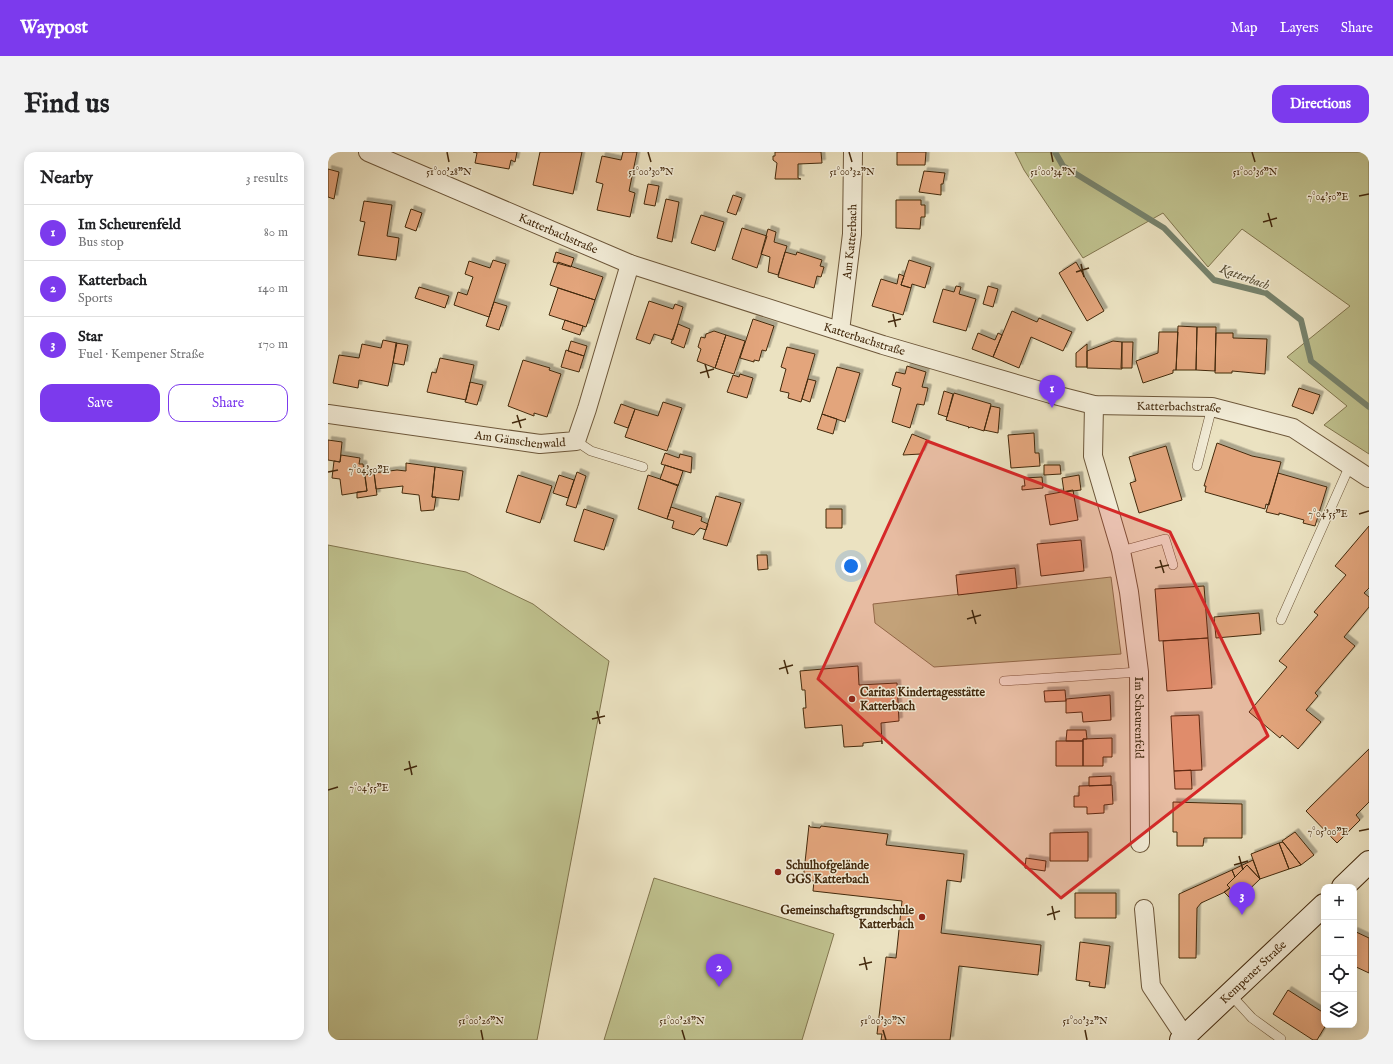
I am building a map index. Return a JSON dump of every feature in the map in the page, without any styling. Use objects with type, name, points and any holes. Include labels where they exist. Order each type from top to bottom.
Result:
[{"type":"main road","points":[[1346,884],[1369,862]]},
{"type":"main road","name":"Kempener Straße","points":[[1183,1038],[1321,908]]},
{"type":"street","name":"Katterbachstraße","points":[[368,152],[630,264],[840,331],[1051,394],[1094,405],[1212,407],[1293,428],[1369,478]]},
{"type":"street","name":"Am Katterbach","points":[[840,331],[852,234],[853,152]]},
{"type":"street","name":"Am Gänschenwald","points":[[328,414],[540,444],[576,441],[588,409],[630,264]]},
{"type":"street","name":"Im Scheurenfeld","points":[[1094,405],[1092,456],[1121,551],[1129,592],[1139,672],[1140,843]]},
{"type":"street","points":[[1144,909],[1151,986],[1183,1038]]},
{"type":"lane","points":[[1197,466],[1212,407]]},
{"type":"lane","points":[[576,441],[590,451],[643,467]]},
{"type":"lane","points":[[1281,620],[1350,465]]},
{"type":"lane","points":[[1121,551],[1165,539],[1173,565]]},
{"type":"lane","points":[[1004,681],[1139,672]]},
{"type":"lane","points":[[1230,994],[1252,1018],[1281,1039]]},
{"type":"highlighted area","points":[[927,441],[1170,532],[1268,736],[1061,898],[818,679]]},
{"type":"green space","points":[[1015,152],[1369,152],[1369,454],[1324,425],[1347,406],[1287,357],[1350,306],[1242,229],[1208,267],[1163,213],[1083,258],[1024,170]]},
{"type":"green space","points":[[328,545],[466,572],[533,604],[609,661],[537,1040],[328,1040]]},
{"type":"green space","points":[[1111,577],[1121,654],[934,667],[875,623],[873,604]]},
{"type":"green space","points":[[654,878],[834,934],[802,1040],[604,1040]]},
{"type":"building","points":[[473,152],[517,152],[515,162],[511,160],[509,169],[475,163],[477,153]]},
{"type":"building","points":[[540,152],[582,152],[573,194],[533,185]]},
{"type":"building","points":[[623,152],[637,152],[629,191],[635,193],[630,217],[597,210],[603,184],[596,182],[602,156],[621,160]]},
{"type":"building","points":[[775,152],[821,152],[822,163],[798,164],[798,178],[801,179],[775,179],[777,163],[773,160],[773,156],[775,156]]},
{"type":"building","points":[[897,152],[926,152],[925,165],[897,165]]},
{"type":"building","points":[[328,169],[339,172],[334,199],[328,197]]},
{"type":"building","points":[[924,171],[945,173],[943,184],[941,184],[941,195],[919,192]]},
{"type":"building","points":[[648,184],[659,186],[655,206],[644,204]]},
{"type":"building","points":[[733,195],[742,198],[736,215],[727,212]]},
{"type":"building","points":[[666,199],[679,202],[672,242],[657,238]]},
{"type":"building","points":[[896,200],[921,200],[921,205],[925,205],[925,217],[921,217],[920,229],[896,228]]},
{"type":"building","points":[[364,201],[392,205],[387,236],[399,238],[396,260],[358,255],[365,222],[360,221]]},
{"type":"building","points":[[411,209],[422,213],[416,231],[405,227]]},
{"type":"building","points":[[701,215],[724,222],[715,251],[691,243]]},
{"type":"building","points":[[742,228],[767,236],[757,268],[732,259]]},
{"type":"building","points":[[768,229],[776,232],[774,242],[787,246],[778,275],[768,272],[770,257],[761,254]]},
{"type":"building","points":[[556,252],[574,258],[571,267],[553,262]]},
{"type":"building","points":[[785,252],[796,255],[797,252],[822,260],[820,266],[824,267],[821,277],[817,276],[814,288],[778,277]]},
{"type":"building","points":[[493,260],[506,264],[489,317],[454,305],[458,292],[467,295],[473,277],[465,274],[469,261],[490,268]]},
{"type":"building","points":[[909,260],[931,267],[925,288],[912,284],[911,288],[901,285]]},
{"type":"building","points":[[558,262],[603,277],[595,300],[550,285]]},
{"type":"building","points":[[1076,262],[1104,311],[1087,321],[1059,273]]},
{"type":"building","points":[[899,274],[904,276],[901,285],[911,288],[903,315],[872,306],[881,279],[897,284]]},
{"type":"building","points":[[956,286],[961,287],[959,294],[976,299],[966,331],[933,322],[943,289],[954,292]]},
{"type":"building","points":[[988,286],[998,289],[993,307],[983,304]]},
{"type":"building","points":[[419,287],[449,296],[445,308],[415,298]]},
{"type":"building","points":[[558,288],[595,300],[586,327],[549,315]]},
{"type":"building","points":[[649,301],[673,309],[675,304],[683,307],[673,340],[654,334],[650,344],[636,339]]},
{"type":"building","points":[[494,302],[507,306],[499,330],[486,326]]},
{"type":"building","points":[[1012,311],[1037,322],[1039,318],[1072,332],[1063,351],[1031,337],[1019,368],[993,357]]},
{"type":"building","points":[[753,319],[774,326],[766,351],[762,350],[759,361],[754,360],[754,362],[740,358]]},
{"type":"building","points":[[565,320],[583,326],[580,335],[562,329]]},
{"type":"building","points":[[678,324],[690,329],[684,348],[671,343]]},
{"type":"building","points":[[1178,326],[1197,327],[1196,370],[1176,370]]},
{"type":"building","points":[[1197,327],[1216,327],[1215,371],[1196,370]]},
{"type":"building","points":[[714,331],[726,335],[715,368],[697,361],[701,349],[698,347],[701,337],[705,338],[706,334]]},
{"type":"building","points":[[1159,332],[1178,332],[1176,370],[1173,370],[1173,373],[1143,383],[1136,361],[1158,353]]},
{"type":"building","points":[[978,333],[995,340],[998,333],[1002,335],[993,357],[972,349]]},
{"type":"building","points":[[1216,333],[1233,333],[1233,338],[1267,339],[1265,374],[1232,371],[1232,373],[1215,373]]},
{"type":"building","points":[[726,335],[745,341],[734,374],[715,368]]},
{"type":"building","points":[[383,340],[397,343],[388,386],[359,380],[358,388],[333,383],[339,355],[359,358],[362,344],[381,348]]},
{"type":"building","points":[[571,341],[587,346],[584,356],[568,351]]},
{"type":"building","points":[[1113,341],[1122,342],[1122,369],[1087,368],[1087,351]]},
{"type":"building","points":[[1122,342],[1133,342],[1132,368],[1121,368]]},
{"type":"building","points":[[396,343],[408,345],[404,365],[393,363]]},
{"type":"building","points":[[1087,344],[1087,367],[1076,367],[1076,353]]},
{"type":"building","points":[[787,347],[815,354],[801,402],[788,398],[789,393],[780,391],[786,369],[781,367]]},
{"type":"building","points":[[566,350],[584,356],[579,372],[561,367]]},
{"type":"building","points":[[440,358],[474,365],[466,400],[427,392],[432,372],[436,373]]},
{"type":"building","points":[[523,360],[550,368],[549,370],[561,374],[547,417],[534,413],[534,416],[508,406]]},
{"type":"building","points":[[907,366],[926,372],[922,387],[928,388],[924,405],[917,404],[910,428],[892,422],[901,388],[892,385],[896,372],[905,374]]},
{"type":"building","points":[[837,367],[860,373],[845,422],[822,414]]},
{"type":"building","points":[[740,374],[753,378],[747,398],[727,392],[733,375],[739,377]]},
{"type":"building","points":[[808,379],[816,381],[810,402],[802,399]]},
{"type":"building","points":[[470,382],[483,385],[477,405],[465,402]]},
{"type":"building","points":[[1299,388],[1320,395],[1313,414],[1292,406]]},
{"type":"building","points":[[944,391],[953,394],[947,417],[938,414]]},
{"type":"building","points":[[954,393],[991,404],[984,431],[971,427],[968,428],[969,427],[946,420]]},
{"type":"building","points":[[663,402],[682,408],[667,451],[625,437],[635,409],[658,416]]},
{"type":"building","points":[[621,404],[635,409],[628,428],[614,423]]},
{"type":"building","points":[[991,406],[1000,408],[998,433],[984,430]]},
{"type":"building","points":[[822,414],[837,419],[833,434],[817,429]]},
{"type":"building","points":[[1034,433],[1035,453],[1039,453],[1040,466],[1011,468],[1008,435]]},
{"type":"building","points":[[912,434],[927,440],[921,454],[903,455]]},
{"type":"building","points":[[328,440],[342,442],[340,462],[328,460]]},
{"type":"building","points":[[1217,443],[1252,456],[1281,462],[1269,505],[1266,504],[1265,509],[1205,492],[1206,486],[1204,486]]},
{"type":"building","points":[[1166,446],[1182,500],[1139,513],[1130,483],[1136,481],[1129,457]]},
{"type":"building","points":[[665,453],[679,458],[680,454],[692,457],[691,473],[661,464]]},
{"type":"building","points":[[341,455],[360,458],[359,464],[363,464],[367,491],[342,495],[340,479],[332,478],[334,461],[340,462]]},
{"type":"building","points":[[406,463],[435,467],[432,497],[436,497],[434,510],[421,511],[419,495],[402,493],[403,486],[376,489],[374,473],[397,470],[406,471]]},
{"type":"building","points":[[665,465],[683,471],[678,486],[660,479]]},
{"type":"building","points":[[1044,465],[1060,465],[1061,474],[1044,475]]},
{"type":"building","points":[[435,467],[463,471],[459,500],[432,497]]},
{"type":"building","points":[[577,472],[586,476],[576,508],[566,505]]},
{"type":"building","points":[[374,473],[377,495],[357,498],[357,492],[367,491],[365,475]]},
{"type":"building","points":[[1278,473],[1327,487],[1315,526],[1303,523],[1304,520],[1279,513],[1279,515],[1266,512]]},
{"type":"building","points":[[518,475],[552,486],[540,523],[506,512]]},
{"type":"building","points":[[559,475],[574,480],[568,498],[553,493]]},
{"type":"building","points":[[648,475],[678,485],[667,519],[638,509]]},
{"type":"building","points":[[1079,475],[1081,490],[1064,492],[1062,478]]},
{"type":"building","points":[[1042,477],[1043,488],[1022,490],[1022,486],[1025,486],[1024,478]]},
{"type":"building","points":[[1073,490],[1078,520],[1050,525],[1045,495]]},
{"type":"building","points":[[716,496],[741,503],[727,546],[703,539]]},
{"type":"building","points":[[671,507],[702,517],[701,521],[708,524],[706,530],[700,528],[694,535],[672,528],[674,521],[667,519]]},
{"type":"building","points":[[584,509],[614,519],[604,550],[574,541]]},
{"type":"building","points":[[826,509],[842,509],[842,528],[826,528]]},
{"type":"building","points":[[1369,526],[1369,588],[1364,593],[1369,597],[1369,607],[1344,637],[1355,646],[1315,693],[1318,696],[1306,710],[1321,722],[1298,749],[1282,735],[1280,738],[1249,712],[1287,667],[1279,661],[1318,615],[1314,612],[1346,575],[1335,566]]},
{"type":"building","points":[[1081,540],[1084,571],[1041,576],[1037,544]]},
{"type":"building","points":[[757,555],[767,555],[768,569],[758,570]]},
{"type":"building","points":[[1015,568],[1017,588],[958,595],[956,575]]},
{"type":"building","points":[[1204,586],[1208,638],[1159,641],[1155,589]]},
{"type":"building","points":[[1259,613],[1261,634],[1216,638],[1214,617]]},
{"type":"building","points":[[1208,638],[1212,688],[1167,691],[1163,641]]},
{"type":"building","name":"Caritas Kindertagesstätte Katterbach","points":[[858,666],[859,685],[897,683],[899,721],[881,723],[882,741],[863,743],[863,746],[844,747],[842,725],[805,728],[803,708],[806,708],[805,690],[802,690],[800,671]]},
{"type":"building","points":[[1065,690],[1066,701],[1045,702],[1044,691]]},
{"type":"building","points":[[1110,695],[1111,720],[1083,722],[1082,712],[1066,713],[1066,699]]},
{"type":"building","points":[[1199,715],[1202,770],[1174,771],[1171,716]]},
{"type":"building","points":[[1067,730],[1086,730],[1087,739],[1083,739],[1083,741],[1066,741]]},
{"type":"building","points":[[1112,738],[1112,757],[1103,757],[1103,766],[1083,766],[1083,739]]},
{"type":"building","points":[[1056,741],[1083,741],[1083,766],[1056,766]]},
{"type":"building","points":[[1369,749],[1369,802],[1356,815],[1360,820],[1337,843],[1306,811]]},
{"type":"building","points":[[1191,770],[1192,789],[1175,789],[1174,771]]},
{"type":"building","points":[[1111,776],[1111,785],[1089,786],[1089,777]]},
{"type":"building","points":[[1112,785],[1113,804],[1104,805],[1104,813],[1087,814],[1087,807],[1074,807],[1074,796],[1079,796],[1079,786]]},
{"type":"building","points":[[1173,802],[1242,804],[1242,838],[1204,838],[1203,846],[1177,846],[1177,832],[1173,832]]},
{"type":"building","name":"Gemeinschaftsgrundschule Katterbach","points":[[809,825],[810,827],[820,828],[821,826],[888,834],[886,845],[964,854],[961,882],[947,880],[941,933],[1041,945],[1038,975],[959,966],[950,1040],[881,1040],[882,1034],[877,1034],[886,957],[896,958],[902,901],[813,891],[814,881],[804,879],[803,881]]},
{"type":"building","points":[[1088,832],[1088,861],[1050,861],[1050,833]]},
{"type":"building","points":[[1295,832],[1314,855],[1301,865],[1282,841]]},
{"type":"building","points":[[1283,842],[1301,865],[1289,869],[1279,843]]},
{"type":"building","points":[[1279,843],[1289,869],[1260,879],[1251,854]]},
{"type":"building","points":[[1026,858],[1046,861],[1045,871],[1025,868]]},
{"type":"building","points":[[1253,860],[1260,879],[1247,865],[1235,877],[1232,870]]},
{"type":"building","points":[[1247,865],[1260,879],[1235,903],[1224,892],[1230,888],[1227,885]]},
{"type":"building","points":[[1232,870],[1235,877],[1227,885],[1230,888],[1225,892],[1201,903],[1197,908],[1196,958],[1179,958],[1179,894]]},
{"type":"building","points":[[1075,893],[1116,893],[1116,918],[1075,918]]},
{"type":"building","points":[[1357,932],[1369,938],[1369,973],[1357,967]]},
{"type":"building","points":[[1080,942],[1110,946],[1105,988],[1089,986],[1090,982],[1076,980]]},
{"type":"building","points":[[1288,990],[1321,1011],[1321,1028],[1324,1028],[1317,1040],[1313,1040],[1273,1014]]},
{"type":"waterway","name":"Katterbach","points":[[1055,152],[1063,166],[1164,228],[1214,280],[1266,293],[1301,320],[1311,361],[1369,407]]},
{"type":"place","name":"Im Scheurenfeld","points":[[1052,408]]},
{"type":"place","name":"Caritas Kindertagesstätte Katterbach","points":[[852,699]]},
{"type":"place","name":"Schulhofgelände GGS Katterbach","points":[[778,872]]},
{"type":"place","name":"Star","points":[[1242,915]]},
{"type":"place","name":"Gemeinschaftsgrundschule Katterbach","points":[[922,917]]},
{"type":"place","name":"Katterbach","points":[[719,987]]}]
